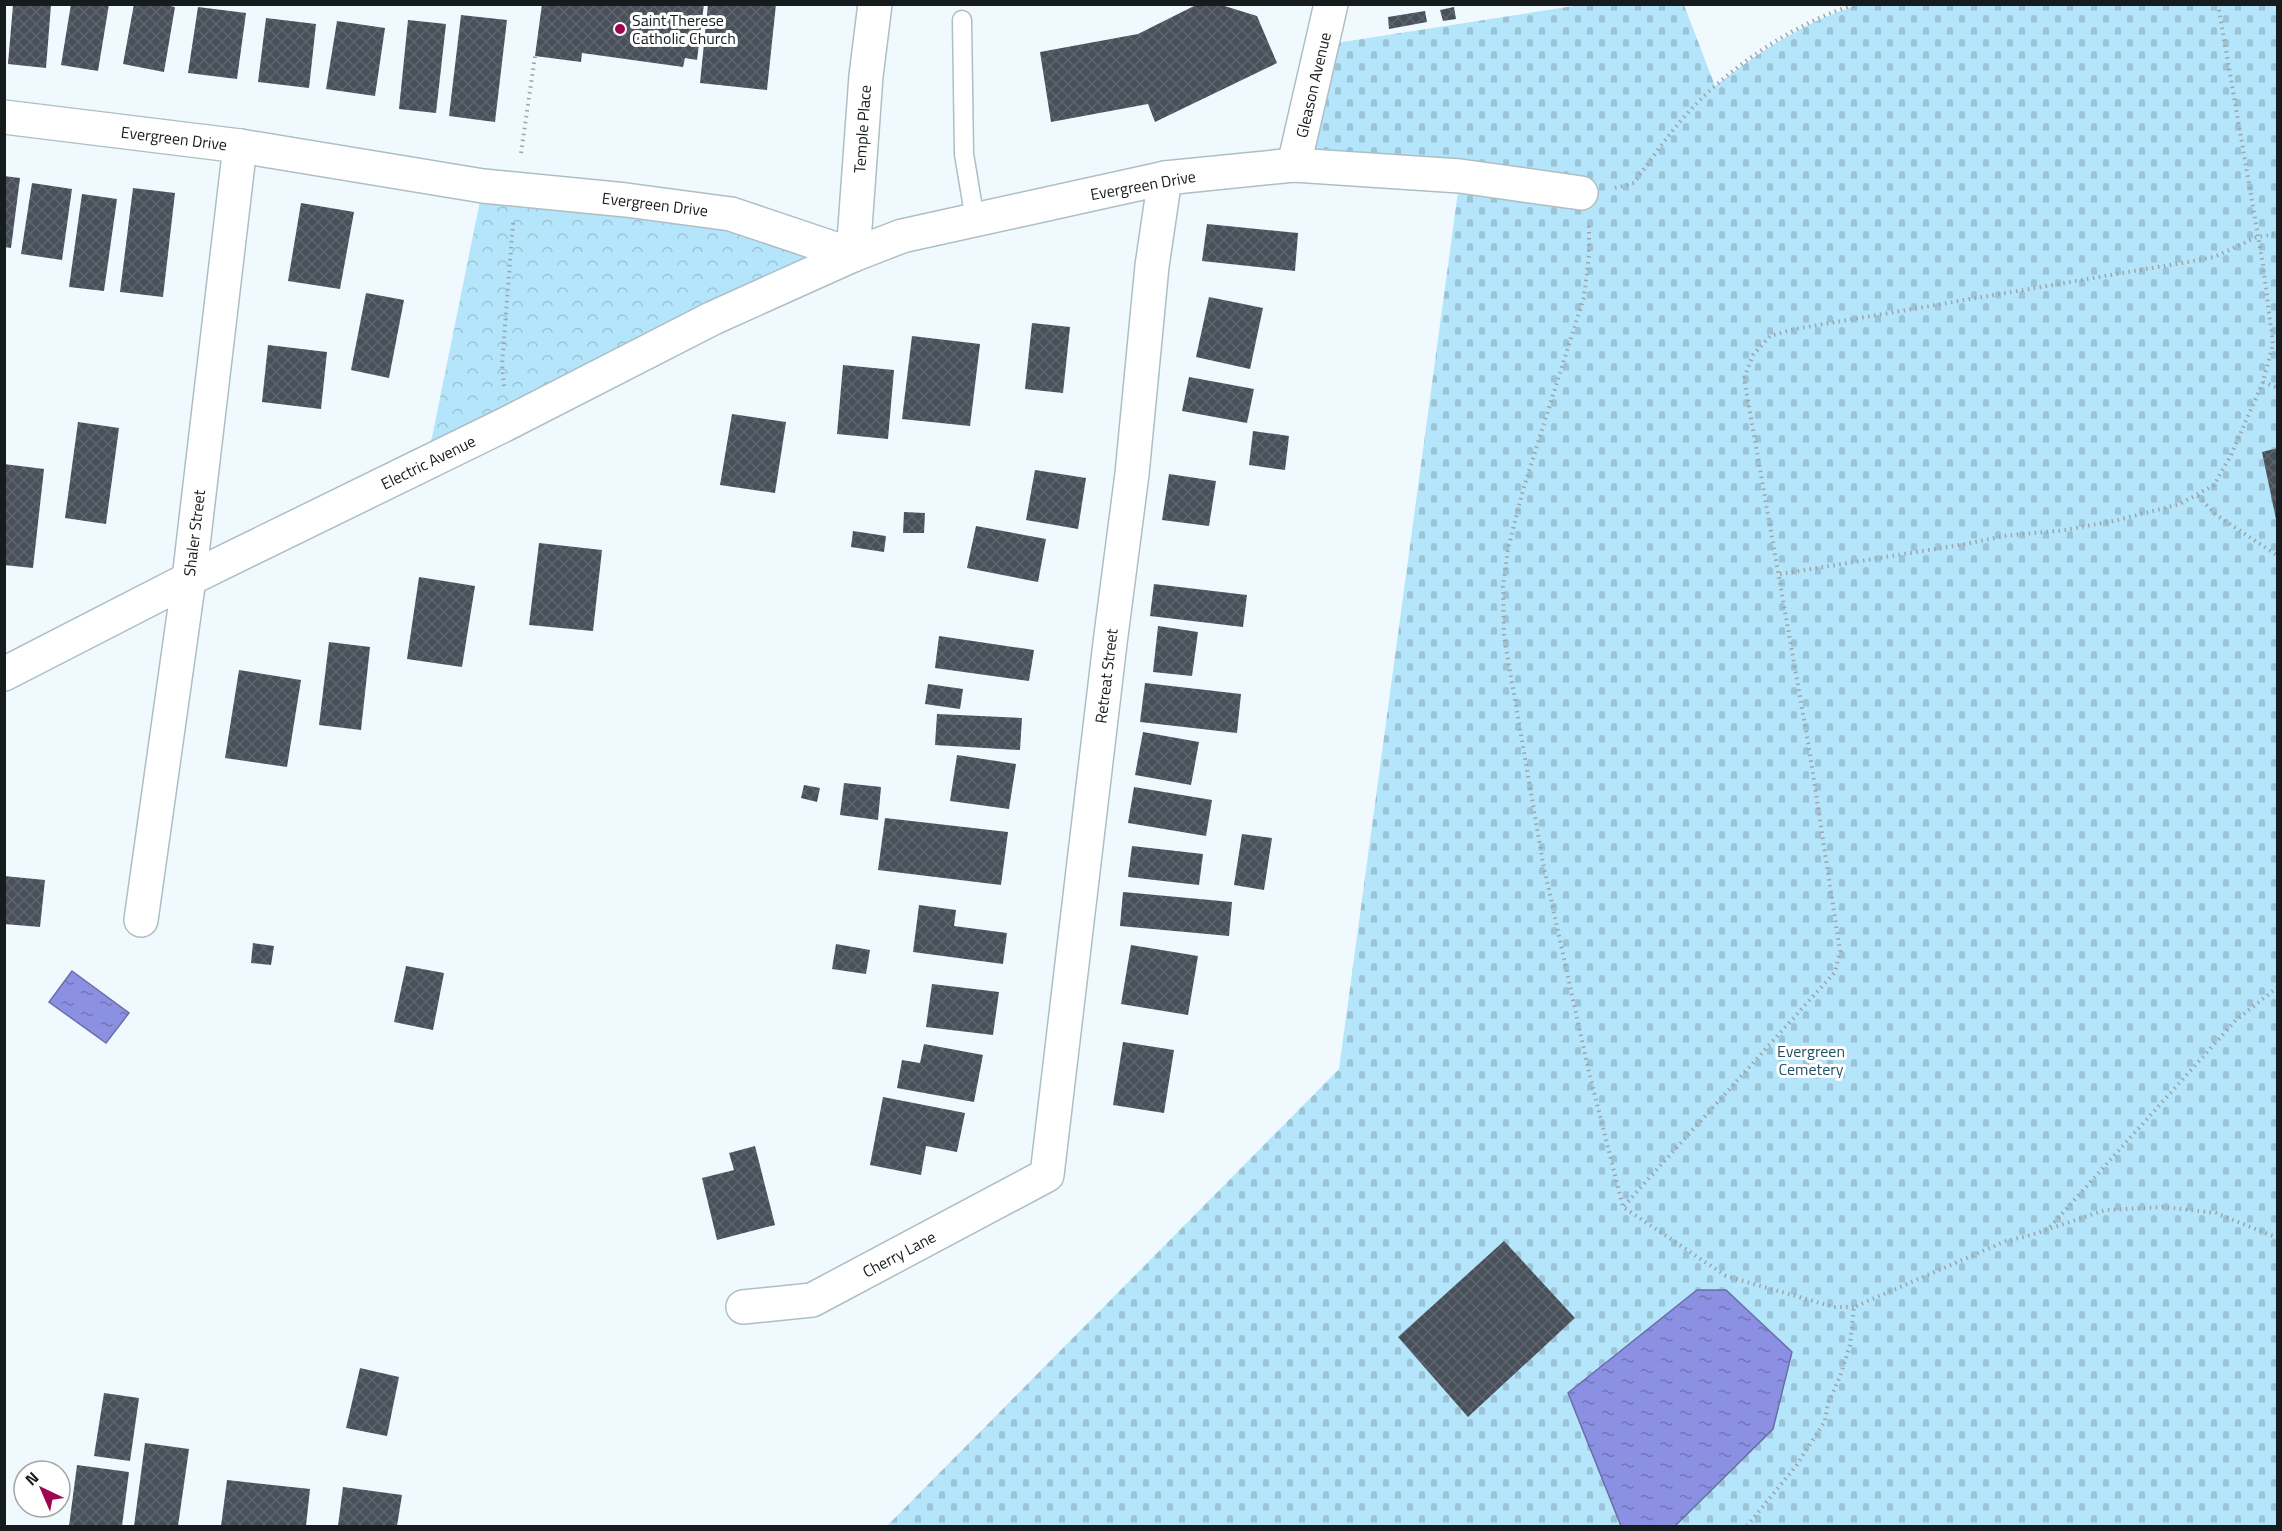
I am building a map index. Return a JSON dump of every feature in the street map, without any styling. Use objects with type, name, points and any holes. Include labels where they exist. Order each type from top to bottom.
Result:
[{"type":"street","name":"Temple Place","points":[[853,255],[866,76],[875,4]]},
{"type":"street","name":"Gleason Avenue","points":[[1294,165],[1331,4]]},
{"type":"street","name":"Evergreen Drive","points":[[4,117],[240,146],[483,186],[626,200],[731,214],[853,255],[902,236],[1166,178],[1294,165],[1460,176],[1581,193]]},
{"type":"street","name":"Shaler Street","points":[[141,920],[189,579],[240,146]]},
{"type":"street","name":"Retreat Street","points":[[1047,1175],[1132,474],[1152,266],[1166,178]]},
{"type":"street","name":"Electric Avenue","points":[[4,674],[189,579],[506,424],[713,318],[853,255]]},
{"type":"street","name":"Cherry Lane","points":[[742,1307],[812,1300],[1047,1175]]},
{"type":"lane","points":[[962,20],[964,154],[975,220]]},
{"type":"path","points":[[1857,4],[1826,15],[1766,48],[1715,86],[1698,101],[1634,183],[1581,193],[1589,217],[1590,235],[1584,297],[1529,469],[1508,549],[1503,587],[1504,636],[1543,863],[1588,1068],[1623,1206],[1726,1276],[1834,1307],[1854,1307],[2006,1240],[2028,1236],[2105,1210],[2164,1206],[2216,1213],[2277,1238]]},
{"type":"path","points":[[1780,574],[2004,536],[2086,526],[2164,509],[2198,496],[2214,485],[2231,455],[2263,382],[2273,344],[2263,265],[2218,4]]},
{"type":"path","points":[[506,424],[502,364],[516,189],[536,56]]},
{"type":"path","points":[[1623,1206],[1676,1150],[1834,972],[1840,951],[1780,574],[1744,378],[1753,355],[1770,336],[1795,329],[2204,259],[2214,257],[2257,237],[2277,234]]},
{"type":"path","points":[[2263,382],[2277,388]]},
{"type":"path","points":[[2198,496],[2215,514],[2277,556]]},
{"type":"path","points":[[2050,1227],[2236,1020],[2277,987]]},
{"type":"path","points":[[1747,1527],[1797,1466],[1825,1421],[1828,1403],[1840,1377],[1850,1345],[1854,1307]]},
{"type":"green space","name":"Evergreen Cemetery","points":[[1580,5],[1684,5],[1715,86],[1749,61],[1800,29],[1857,5],[2277,5],[2277,1526],[887,1526],[1339,1069],[1460,177],[1294,165],[1323,45]]},
{"type":"green space","points":[[483,186],[626,200],[853,255],[427,462]]},
{"type":"water","points":[[72,971],[129,1013],[106,1043],[49,1002]]},
{"type":"water","points":[[1697,1290],[1726,1290],[1792,1352],[1773,1429],[1675,1526],[1621,1526],[1568,1393]]},
{"type":"building","points":[[71,4],[109,4],[98,71],[61,65]]},
{"type":"building","points":[[134,4],[160,4],[175,7],[164,72],[123,64]]},
{"type":"building","name":"Saint Therese Catholic Church","points":[[542,4],[704,4],[697,60],[685,58],[683,67],[582,53],[581,62],[535,56]]},
{"type":"building","points":[[708,4],[776,4],[767,90],[700,83]]},
{"type":"building","points":[[1198,4],[1218,4],[1257,16],[1277,63],[1155,122],[1148,104],[1051,122],[1040,52],[1138,34]]},
{"type":"building","points":[[13,5],[51,5],[46,68],[8,64]]},
{"type":"building","points":[[198,7],[246,13],[237,79],[188,73]]},
{"type":"building","points":[[1454,7],[1456,19],[1443,21],[1440,10]]},
{"type":"building","points":[[1425,11],[1427,22],[1389,29],[1388,17]]},
{"type":"building","points":[[461,15],[507,20],[495,122],[449,116]]},
{"type":"building","points":[[266,18],[316,24],[309,88],[258,82]]},
{"type":"building","points":[[408,20],[446,24],[436,113],[399,109]]},
{"type":"building","points":[[337,21],[385,28],[375,96],[326,89]]},
{"type":"building","points":[[4,176],[20,178],[11,248],[4,247]]},
{"type":"building","points":[[32,183],[72,189],[62,260],[21,254]]},
{"type":"building","points":[[133,188],[175,193],[163,297],[120,292]]},
{"type":"building","points":[[82,194],[117,199],[104,291],[69,287]]},
{"type":"building","points":[[301,203],[354,212],[340,289],[288,281]]},
{"type":"building","points":[[1207,224],[1298,233],[1295,271],[1202,261]]},
{"type":"building","points":[[366,293],[404,300],[389,378],[351,370]]},
{"type":"building","points":[[1209,297],[1263,308],[1250,369],[1196,357]]},
{"type":"building","points":[[1032,323],[1070,327],[1063,393],[1025,389]]},
{"type":"building","points":[[912,336],[980,344],[970,426],[902,419]]},
{"type":"building","points":[[268,345],[327,352],[321,409],[262,402]]},
{"type":"building","points":[[843,365],[894,370],[888,439],[837,434]]},
{"type":"building","points":[[1189,377],[1254,389],[1247,423],[1182,411]]},
{"type":"building","points":[[732,414],[786,422],[775,493],[720,485]]},
{"type":"building","points":[[78,422],[119,428],[106,524],[65,518]]},
{"type":"building","points":[[1253,431],[1289,436],[1285,470],[1249,465]]},
{"type":"building","points":[[2278,448],[2278,519],[2276,519],[2262,452]]},
{"type":"building","points":[[4,464],[44,469],[33,568],[4,565]]},
{"type":"building","points":[[1035,470],[1086,478],[1078,529],[1026,520]]},
{"type":"building","points":[[1169,474],[1216,481],[1209,526],[1162,520]]},
{"type":"building","points":[[904,512],[925,513],[924,533],[903,533]]},
{"type":"building","points":[[976,526],[1046,539],[1038,582],[967,568]]},
{"type":"building","points":[[853,531],[886,536],[884,552],[851,547]]},
{"type":"building","points":[[539,543],[602,550],[593,631],[529,625]]},
{"type":"building","points":[[419,577],[475,586],[462,667],[407,659]]},
{"type":"building","points":[[1154,584],[1247,595],[1243,627],[1150,616]]},
{"type":"building","points":[[1158,626],[1198,632],[1192,676],[1153,672]]},
{"type":"building","points":[[939,636],[1034,650],[1029,681],[935,668]]},
{"type":"building","points":[[329,642],[370,647],[361,730],[319,725]]},
{"type":"building","points":[[239,670],[301,680],[287,767],[225,758]]},
{"type":"building","points":[[1145,683],[1241,694],[1237,733],[1140,722]]},
{"type":"building","points":[[928,684],[963,689],[960,709],[925,704]]},
{"type":"building","points":[[937,714],[1022,718],[1020,750],[935,745]]},
{"type":"building","points":[[1143,732],[1199,742],[1191,785],[1135,775]]},
{"type":"building","points":[[957,755],[1016,764],[1009,809],[950,801]]},
{"type":"building","points":[[844,783],[881,787],[878,820],[840,815]]},
{"type":"building","points":[[804,785],[820,788],[817,802],[801,798]]},
{"type":"building","points":[[1134,787],[1212,800],[1206,836],[1128,823]]},
{"type":"building","points":[[885,818],[1008,832],[1001,885],[878,870]]},
{"type":"building","points":[[1242,834],[1272,838],[1264,890],[1234,885]]},
{"type":"building","points":[[1132,846],[1203,854],[1199,885],[1128,877]]},
{"type":"building","points":[[4,876],[45,880],[40,927],[4,924]]},
{"type":"building","points":[[1123,892],[1232,902],[1229,936],[1120,926]]},
{"type":"building","points":[[919,905],[956,910],[954,926],[1007,933],[1003,964],[913,952]]},
{"type":"building","points":[[253,943],[274,946],[271,965],[251,963]]},
{"type":"building","points":[[836,944],[870,950],[866,974],[832,969]]},
{"type":"building","points":[[1131,945],[1198,956],[1188,1015],[1121,1004]]},
{"type":"building","points":[[406,966],[444,973],[433,1030],[394,1022]]},
{"type":"building","points":[[932,984],[999,992],[993,1035],[926,1027]]},
{"type":"building","points":[[1123,1042],[1174,1050],[1164,1113],[1113,1105]]},
{"type":"building","points":[[924,1044],[983,1055],[974,1102],[897,1088],[902,1060],[920,1063]]},
{"type":"building","points":[[883,1097],[965,1113],[957,1152],[926,1146],[921,1175],[870,1165]]},
{"type":"building","points":[[755,1146],[775,1225],[717,1240],[702,1178],[734,1170],[729,1153]]},
{"type":"building","points":[[1504,1241],[1575,1318],[1468,1417],[1398,1337]]},
{"type":"building","points":[[360,1368],[399,1377],[387,1436],[346,1428]]},
{"type":"building","points":[[104,1393],[139,1398],[130,1461],[94,1456]]},
{"type":"building","points":[[145,1443],[189,1449],[178,1526],[134,1526]]},
{"type":"building","points":[[77,1465],[129,1472],[122,1526],[69,1526],[70,1519],[72,1519]]},
{"type":"building","points":[[227,1480],[310,1489],[306,1526],[221,1526]]},
{"type":"building","points":[[343,1487],[402,1495],[397,1526],[338,1526]]},
{"type":"place","name":"Saint Therese Catholic Church","points":[[620,29]]}]
